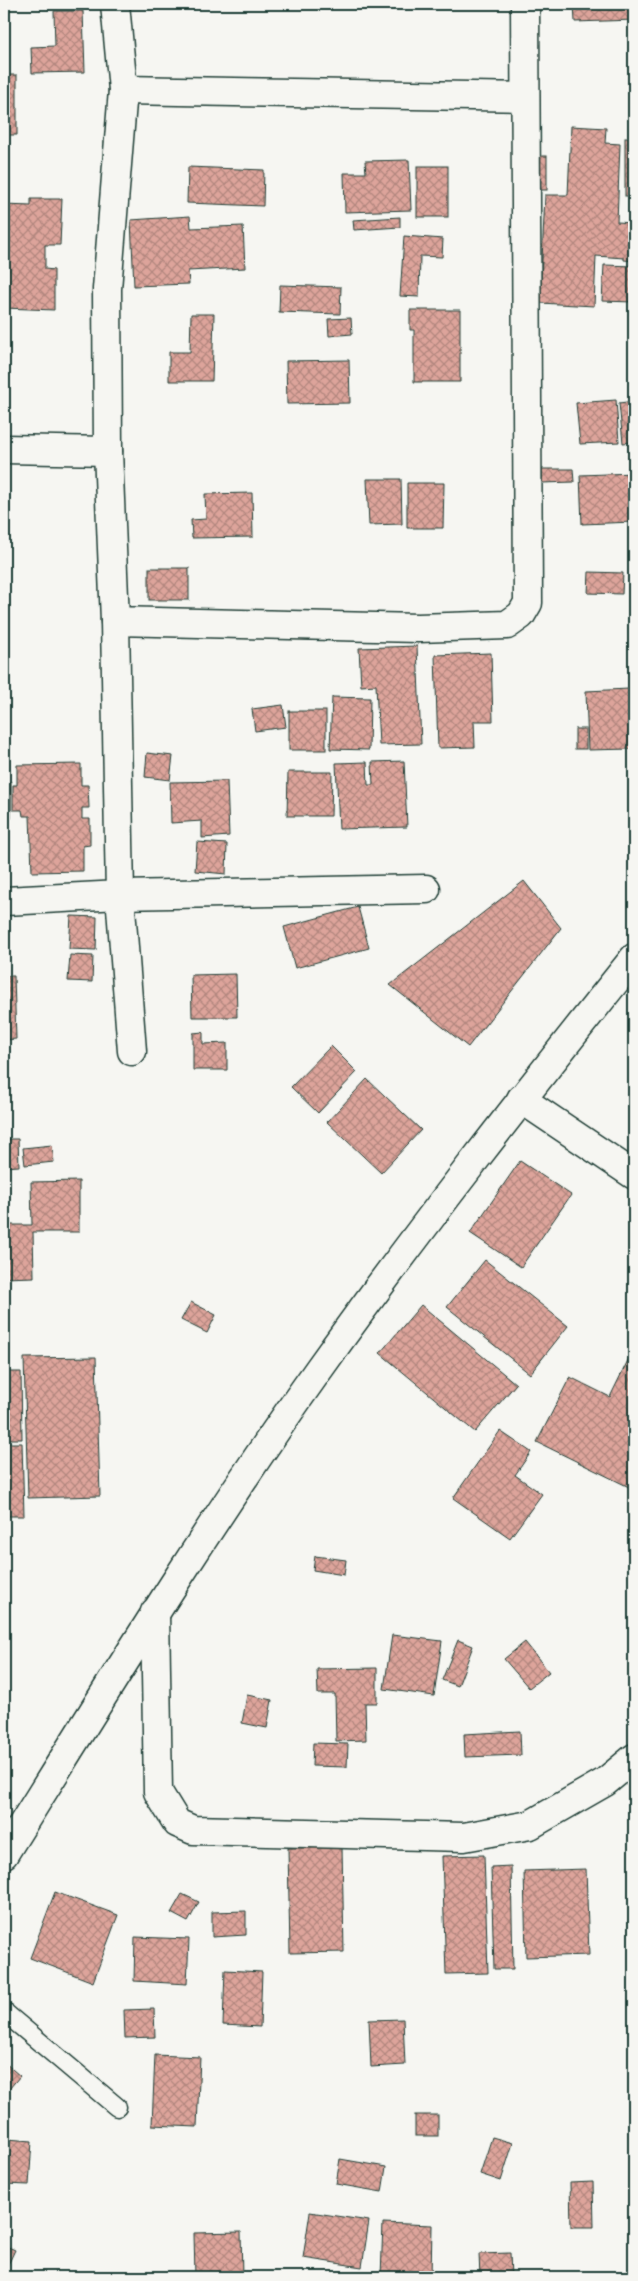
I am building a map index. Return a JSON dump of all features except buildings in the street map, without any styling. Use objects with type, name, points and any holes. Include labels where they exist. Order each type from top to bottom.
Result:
[{"type":"street","points":[[116,4],[123,90],[107,289],[108,451],[120,895],[132,1051]]},
{"type":"street","points":[[114,622],[418,628],[507,626],[521,615],[528,603],[529,585],[524,97],[525,4]]},
{"type":"street","points":[[123,90],[524,97]]},
{"type":"street","points":[[4,449],[108,451]]},
{"type":"street","points":[[4,901],[120,895],[426,889]]},
{"type":"street","points":[[4,1854],[155,1612],[318,1369],[521,1099],[634,958]]},
{"type":"street","points":[[521,1099],[634,1176]]},
{"type":"street","points":[[155,1612],[158,1792],[177,1822],[194,1830],[464,1837],[530,1825],[605,1782],[634,1758]]},
{"type":"lane","points":[[4,2012],[117,2107]]}]
